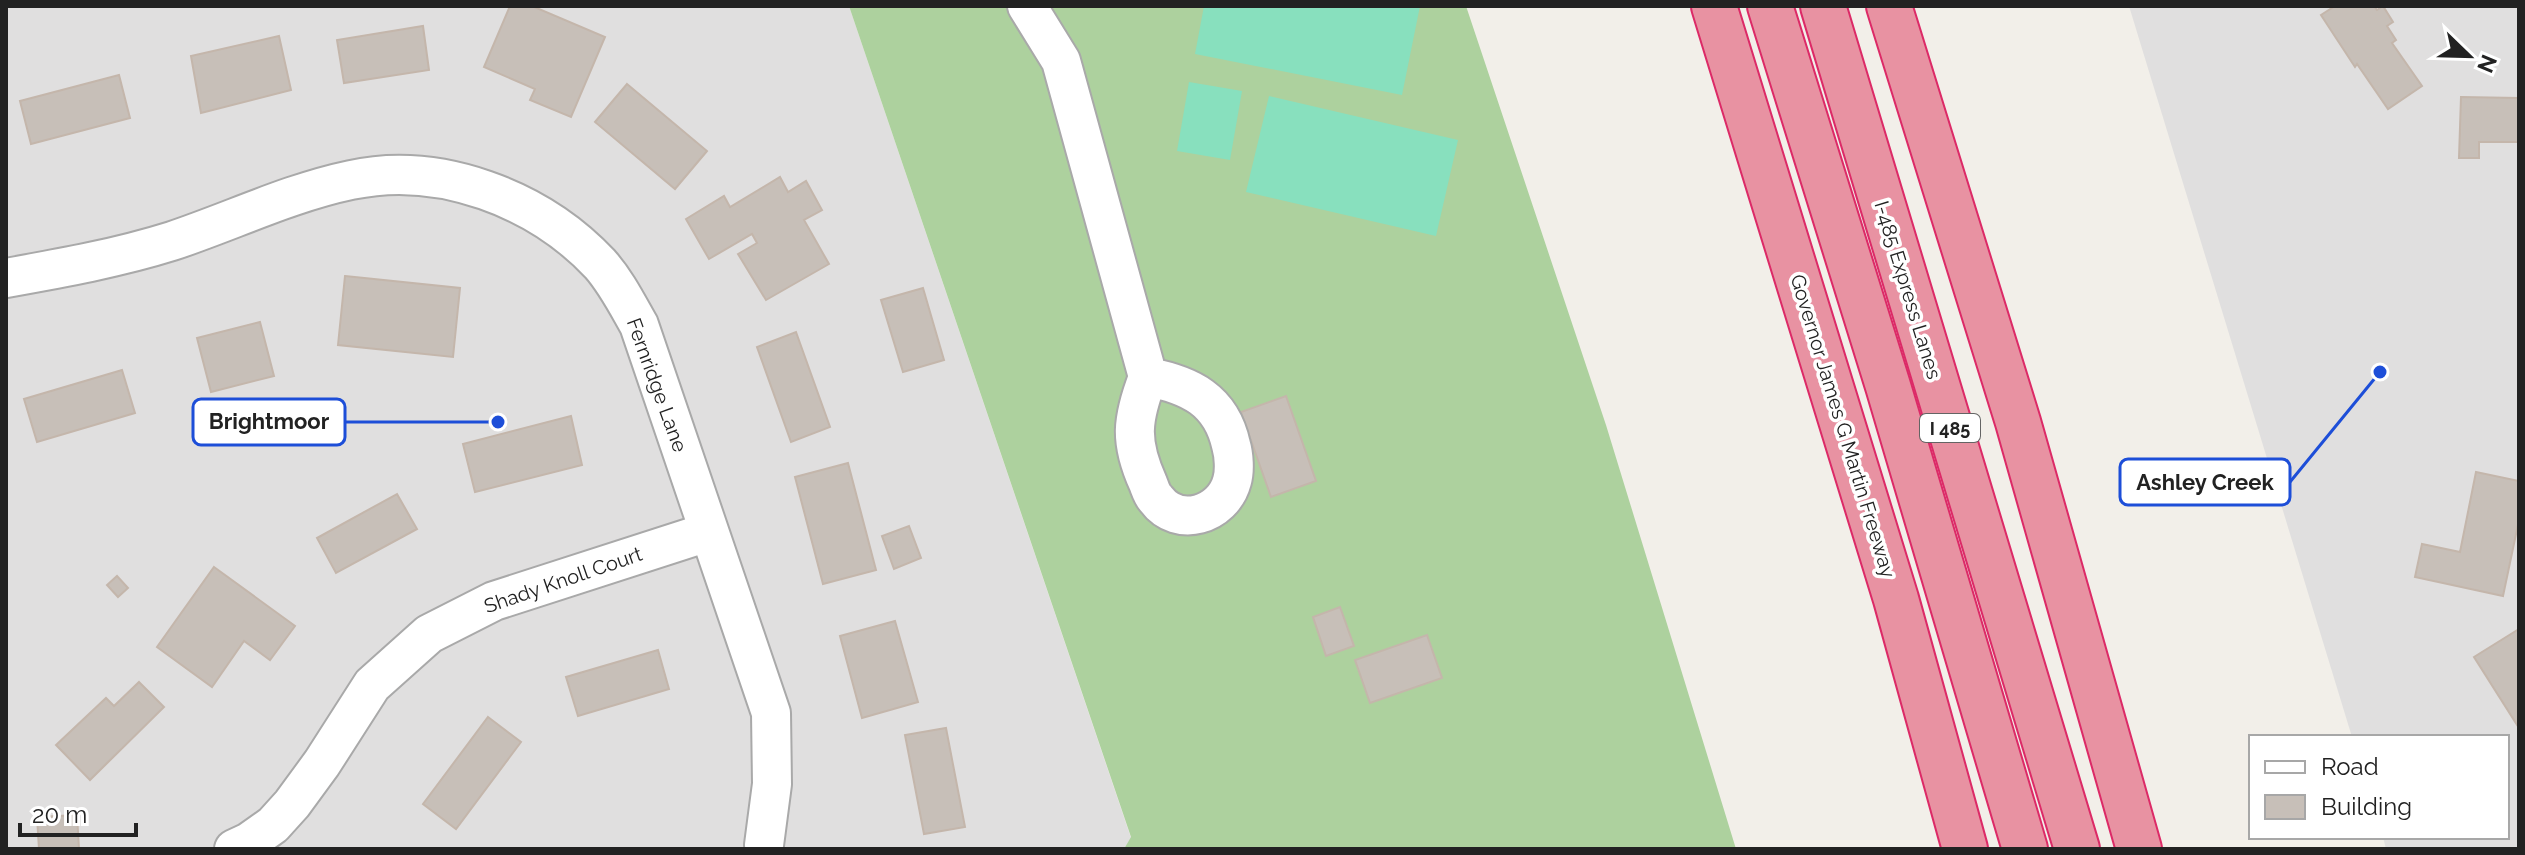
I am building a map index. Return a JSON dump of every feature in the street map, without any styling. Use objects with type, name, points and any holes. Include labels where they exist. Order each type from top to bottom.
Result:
[{"type":"highway","name":"Governor James G Martin Freeway","points":[[1714,6],[1896,599],[1965,849]]},
{"type":"highway","name":"I 485","points":[[1770,6],[1888,386],[2025,849]]},
{"type":"highway","name":"I-485 Express Lanes","points":[[1823,6],[2077,849]]},
{"type":"highway","points":[[1889,6],[2018,422],[2139,849]]},
{"type":"street","points":[[1027,6],[1061,61],[1148,377]]},
{"type":"street","name":"Fernridge Lane","points":[[6,278],[79,265],[172,241],[295,195],[353,179],[411,174],[446,179],[488,191],[529,210],[570,238],[599,264],[621,292],[639,325],[771,713],[772,784],[764,845]]},
{"type":"street","name":"Shady Knoll Court","points":[[234,849],[273,825],[322,763],[372,685],[429,634],[494,601],[708,532]]},
{"type":"shaded area","points":[[6,6],[849,6],[1131,838],[1124,849],[6,849]]},
{"type":"shaded area","points":[[2129,6],[2519,6],[2519,849],[2386,849],[2384,839],[2509,839],[2509,735],[2351,735]]},
{"type":"green space","points":[[849,6],[1466,6],[1606,425],[1736,849],[1124,849],[1131,837]]},
{"type":"green space","points":[[1204,6],[1420,6],[1402,95],[1195,54]]},
{"type":"green space","points":[[1189,82],[1242,91],[1230,160],[1177,151]]},
{"type":"green space","points":[[1269,96],[1458,140],[1436,236],[1246,192]]},
{"type":"building","points":[[510,6],[532,6],[605,37],[571,117],[530,100],[535,89],[484,67]]},
{"type":"building","points":[[2335,6],[2374,6],[2377,10],[2383,6],[2393,22],[2387,26],[2396,40],[2392,43],[2422,86],[2388,109],[2357,64],[2355,67],[2321,15]]},
{"type":"building","points":[[423,26],[429,70],[344,83],[337,40]]},
{"type":"building","points":[[279,36],[291,90],[201,113],[191,56]]},
{"type":"building","points":[[119,75],[130,118],[31,144],[20,101]]},
{"type":"building","points":[[627,84],[707,151],[675,189],[595,122]]},
{"type":"building","points":[[2461,97],[2519,98],[2519,142],[2479,142],[2479,158],[2459,158]]},
{"type":"building","points":[[780,177],[788,192],[806,181],[822,210],[804,220],[829,264],[766,300],[738,254],[757,243],[752,234],[709,259],[686,219],[724,196],[730,207]]},
{"type":"building","points":[[345,276],[460,288],[453,357],[338,345]]},
{"type":"building","points":[[923,288],[944,360],[903,372],[881,300]]},
{"type":"building","points":[[260,322],[274,376],[211,392],[197,338]]},
{"type":"building","points":[[796,332],[830,427],[791,442],[757,347]]},
{"type":"building","points":[[122,370],[135,413],[37,442],[24,399]]},
{"type":"building","points":[[1286,396],[1316,481],[1271,497],[1241,412]]},
{"type":"building","points":[[571,416],[582,465],[475,492],[463,444]]},
{"type":"building","points":[[848,463],[876,570],[823,584],[795,477]]},
{"type":"building","points":[[2476,472],[2519,481],[2519,520],[2503,596],[2415,577],[2422,544],[2460,552]]},
{"type":"building","points":[[397,494],[417,529],[336,573],[317,538]]},
{"type":"building","points":[[909,526],[921,558],[894,569],[882,536]]},
{"type":"building","points":[[214,567],[295,626],[270,660],[244,641],[212,687],[157,647]]},
{"type":"building","points":[[117,576],[128,588],[118,597],[107,585]]},
{"type":"building","points":[[1340,607],[1354,646],[1326,656],[1313,617]]},
{"type":"building","points":[[895,621],[918,702],[862,718],[840,636]]},
{"type":"building","points":[[2519,629],[2519,728],[2474,657]]},
{"type":"building","points":[[1427,635],[1442,678],[1370,703],[1355,660]]},
{"type":"building","points":[[658,650],[669,689],[578,716],[566,677]]},
{"type":"building","points":[[139,682],[164,707],[90,780],[56,745],[106,698],[114,706]]},
{"type":"building","points":[[488,717],[521,742],[456,829],[423,804]]},
{"type":"building","points":[[946,728],[965,827],[924,834],[905,735]]},
{"type":"building","points":[[77,815],[79,849],[39,849],[37,817]]},
{"type":"place","name":"Ashley Creek","points":[[2380,372]]},
{"type":"place","name":"Brightmoor","points":[[498,422]]}]
